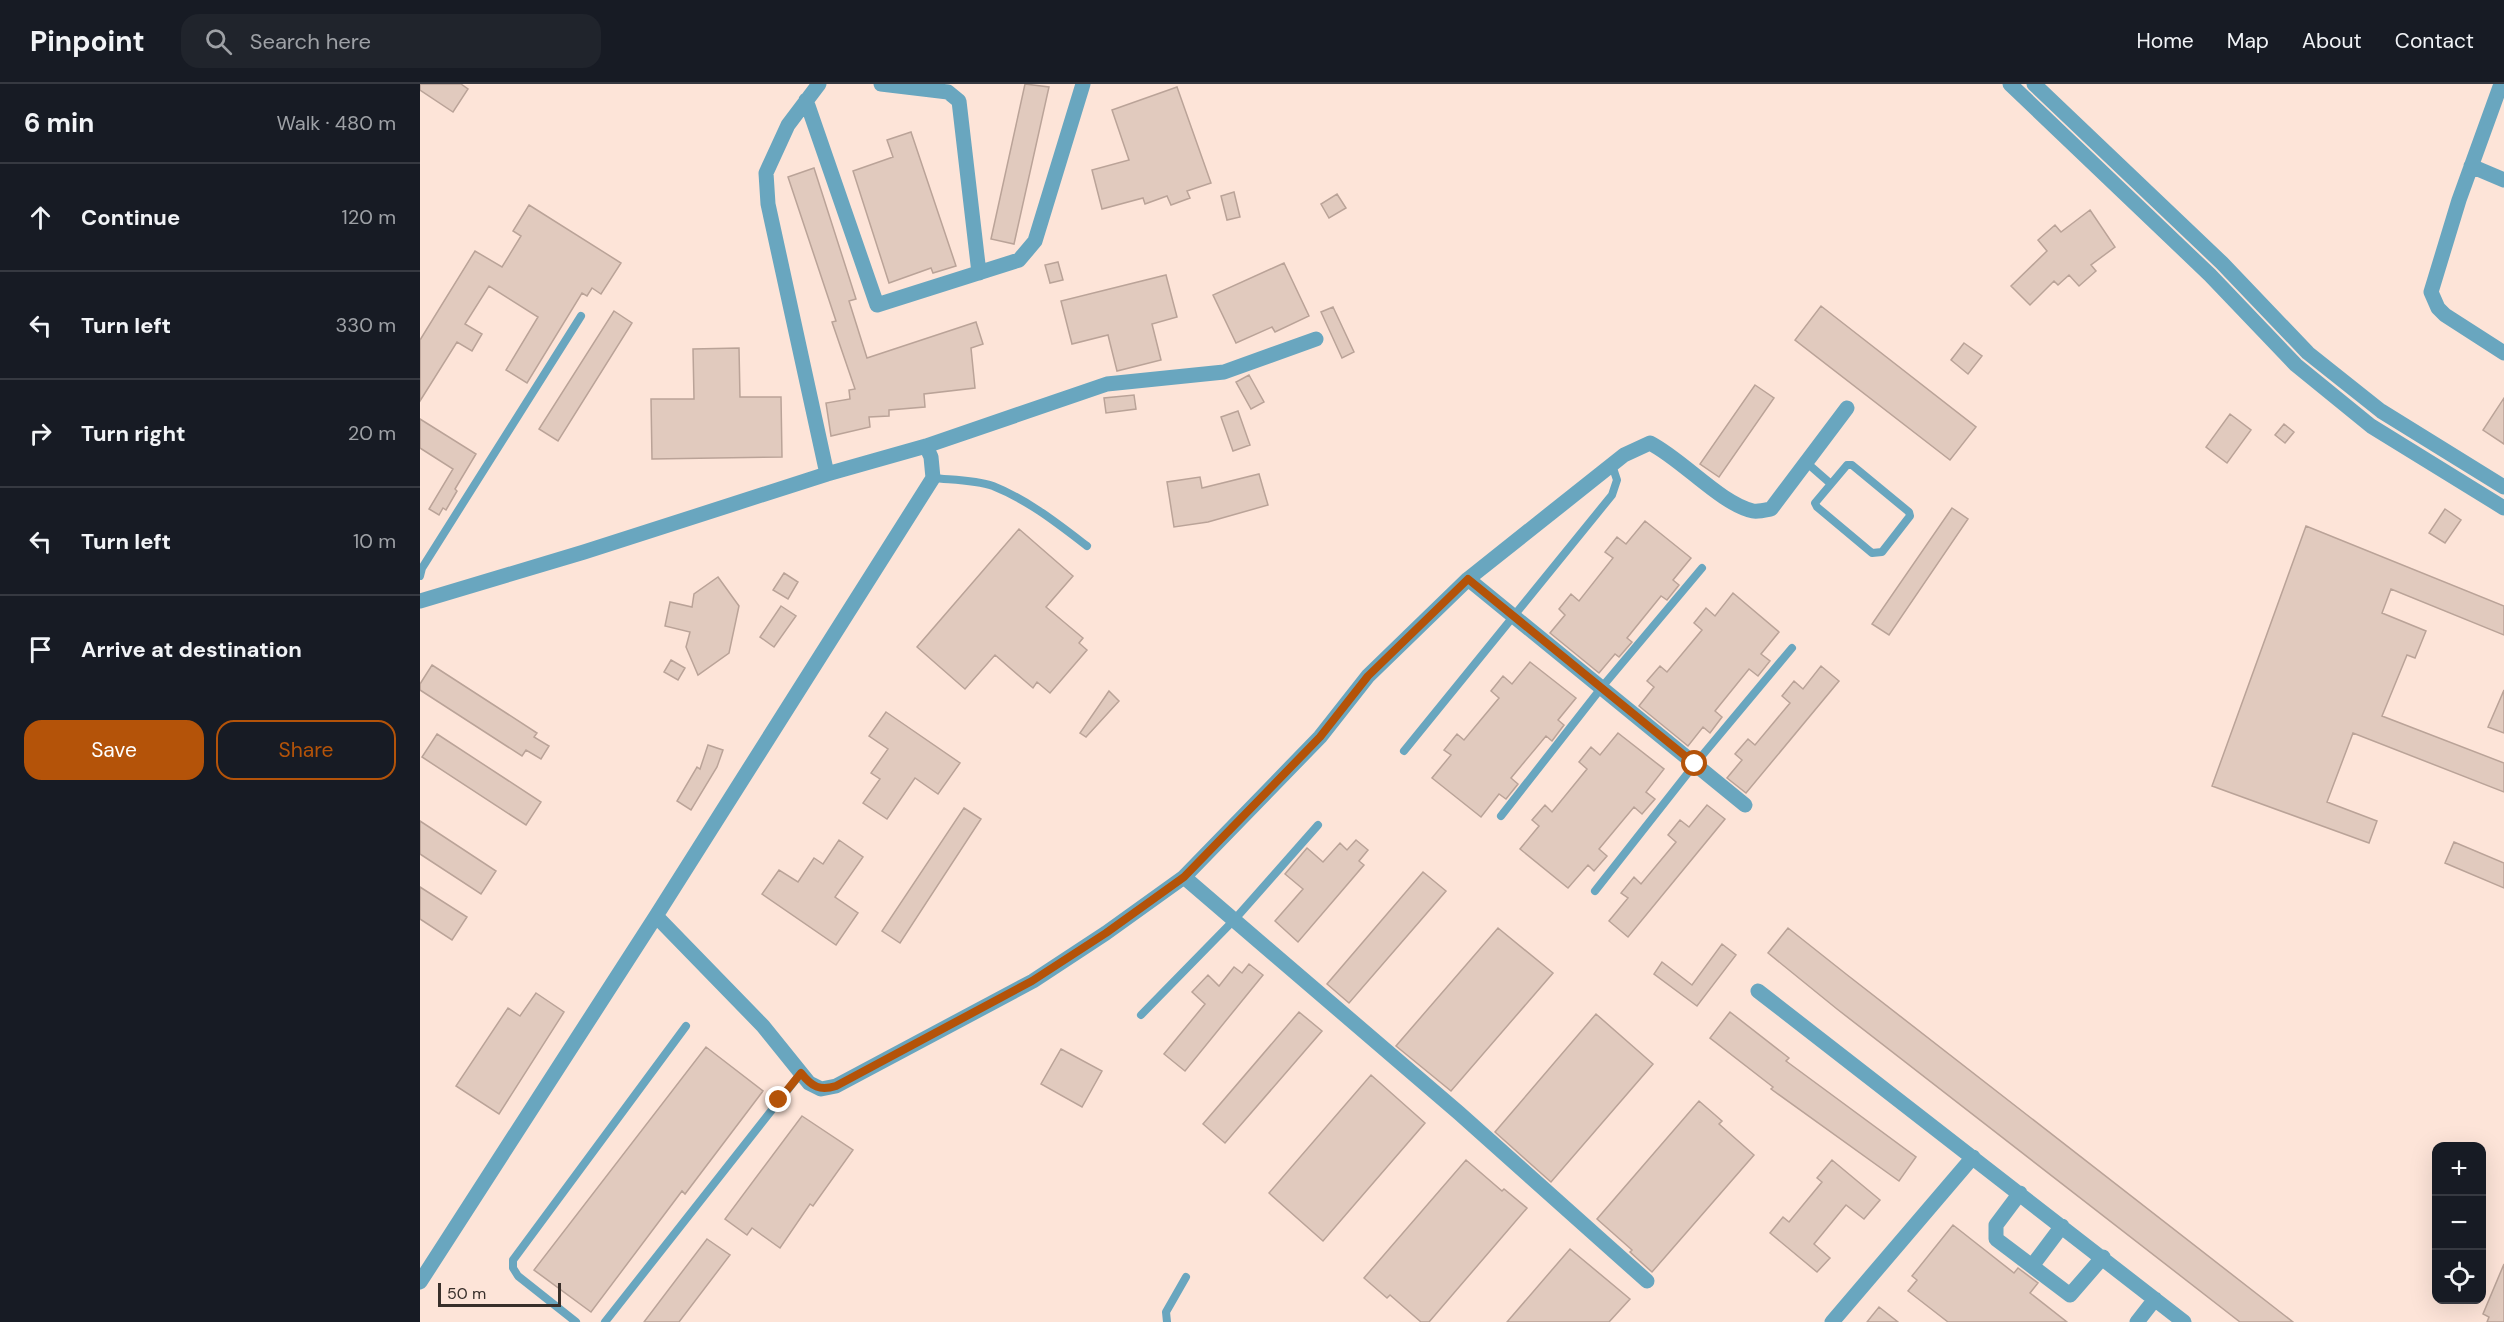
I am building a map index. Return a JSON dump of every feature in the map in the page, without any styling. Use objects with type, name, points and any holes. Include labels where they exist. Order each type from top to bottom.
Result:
[{"type":"street","points":[[819,84],[788,125],[766,173],[768,204],[827,474]]},
{"type":"street","points":[[881,84],[948,92],[959,101],[979,273]]},
{"type":"street","points":[[806,100],[877,305],[1019,260],[1035,241],[1083,84]]},
{"type":"street","points":[[2010,84],[2210,275],[2296,366],[2371,426],[2504,508]]},
{"type":"street","points":[[2034,84],[2222,263],[2308,353],[2381,411],[2504,487]]},
{"type":"street","points":[[2501,84],[2471,166],[2431,292],[2438,308],[2445,315],[2504,352]]},
{"type":"street","points":[[2471,166],[2504,180]]},
{"type":"street","points":[[420,601],[584,552],[827,474],[926,446],[1107,384],[1224,372],[1316,339]]},
{"type":"street","points":[[656,916],[763,1026],[809,1083],[821,1089],[836,1086],[1032,981],[1106,933],[1184,877],[1320,737],[1368,676],[1468,579],[1624,455],[1650,443],[1668,452],[1734,504],[1755,512],[1771,509],[1847,408]]},
{"type":"street","points":[[420,1282],[656,916],[933,478],[931,457],[926,446]]},
{"type":"street","points":[[1468,579],[1745,805]]},
{"type":"street","points":[[1184,877],[1459,1113],[1647,1281]]},
{"type":"street","points":[[1758,992],[2184,1322]]},
{"type":"street","points":[[1832,1322],[1973,1157]]},
{"type":"street","points":[[2020,1193],[1996,1225],[1996,1239],[2070,1295],[2103,1257]]},
{"type":"street","points":[[2032,1266],[2062,1226]]},
{"type":"street","points":[[2137,1322],[2155,1299]]},
{"type":"lane","points":[[420,576],[429,558],[581,316]]},
{"type":"lane","points":[[1807,463],[1831,484]]},
{"type":"lane","points":[[1404,751],[1612,495],[1617,480],[1612,465]]},
{"type":"lane","points":[[1847,465],[1852,465],[1909,512],[1910,516],[1882,552],[1872,553],[1816,505],[1831,484],[1847,465]]},
{"type":"lane","points":[[933,478],[991,486],[1044,513],[1087,546]]},
{"type":"lane","points":[[1501,816],[1602,687],[1702,568]]},
{"type":"lane","points":[[1595,891],[1695,764],[1792,648]]},
{"type":"lane","points":[[1141,1016],[1235,919],[1318,825]]},
{"type":"lane","points":[[576,1322],[518,1276],[513,1268],[513,1260],[686,1026]]},
{"type":"lane","points":[[605,1322],[801,1073]]},
{"type":"lane","points":[[1167,1322],[1166,1312],[1186,1277]]},
{"type":"building","points":[[420,84],[461,84],[468,89],[453,112],[420,90]]},
{"type":"building","points":[[1025,84],[1049,87],[1014,244],[991,239]]},
{"type":"building","points":[[1177,87],[1211,183],[1187,191],[1190,198],[1171,205],[1167,196],[1145,204],[1143,198],[1102,209],[1092,170],[1129,160],[1112,110]]},
{"type":"building","points":[[911,132],[956,266],[933,273],[931,268],[889,283],[853,171],[893,157],[887,140]]},
{"type":"building","points":[[814,168],[856,299],[849,301],[867,358],[976,322],[983,344],[971,348],[975,388],[924,394],[925,407],[889,410],[889,416],[869,417],[870,427],[831,436],[826,403],[850,399],[849,390],[855,389],[832,322],[836,321],[788,177]]},
{"type":"building","points":[[1234,192],[1240,217],[1227,220],[1221,196]]},
{"type":"building","points":[[1337,194],[1346,208],[1329,218],[1321,204]]},
{"type":"building","points":[[529,205],[621,263],[601,294],[592,288],[587,296],[582,293],[527,383],[506,370],[538,317],[489,286],[465,324],[482,334],[472,351],[457,342],[420,401],[420,340],[475,251],[502,267],[521,236],[513,231]]},
{"type":"building","points":[[2090,210],[2115,247],[2091,265],[2096,271],[2079,286],[2069,275],[2058,285],[2054,281],[2030,305],[2011,286],[2047,251],[2038,240],[2055,225],[2061,232]]},
{"type":"building","points":[[1058,262],[1063,280],[1050,283],[1045,265]]},
{"type":"building","points":[[1284,263],[1309,316],[1275,332],[1272,327],[1236,343],[1213,295]]},
{"type":"building","points":[[1166,275],[1177,317],[1152,324],[1161,360],[1117,371],[1108,335],[1072,344],[1061,301]]},
{"type":"building","points":[[1821,306],[1976,427],[1950,460],[1795,340]]},
{"type":"building","points":[[1333,307],[1354,352],[1342,358],[1321,312]]},
{"type":"building","points":[[614,311],[632,323],[558,441],[539,429]]},
{"type":"building","points":[[1964,343],[1982,356],[1968,374],[1951,360]]},
{"type":"building","points":[[739,348],[740,397],[781,397],[782,457],[652,459],[651,399],[694,399],[693,349]]},
{"type":"building","points":[[1249,375],[1264,402],[1251,409],[1236,382]]},
{"type":"building","points":[[1755,385],[1774,398],[1719,477],[1700,464]]},
{"type":"building","points":[[1134,395],[1136,409],[1106,413],[1104,398]]},
{"type":"building","points":[[2504,398],[2504,444],[2483,430]]},
{"type":"building","points":[[1238,411],[1250,445],[1233,451],[1221,417]]},
{"type":"building","points":[[2230,414],[2251,430],[2227,463],[2206,447]]},
{"type":"building","points":[[420,419],[476,454],[455,489],[457,491],[446,510],[443,508],[439,515],[429,509],[453,469],[420,448]]},
{"type":"building","points":[[2284,424],[2294,432],[2285,443],[2275,435]]},
{"type":"building","points":[[1259,474],[1268,505],[1208,522],[1174,527],[1167,482],[1200,477],[1202,488]]},
{"type":"building","points":[[1952,508],[1968,519],[1889,635],[1872,624]]},
{"type":"building","points":[[2445,509],[2461,520],[2445,543],[2429,533]]},
{"type":"building","points":[[1645,521],[1691,558],[1673,580],[1679,585],[1667,600],[1661,596],[1627,638],[1632,642],[1619,657],[1615,654],[1599,673],[1550,633],[1565,615],[1559,609],[1571,594],[1579,601],[1613,558],[1605,552],[1617,537],[1626,544]]},
{"type":"building","points":[[2306,526],[2504,606],[2504,635],[2391,589],[2382,613],[2426,631],[2415,658],[2407,655],[2382,716],[2504,763],[2504,792],[2353,733],[2327,802],[2377,821],[2369,843],[2212,786]]},
{"type":"building","points":[[1019,529],[1073,576],[1046,607],[1083,638],[1079,643],[1087,650],[1050,693],[1037,682],[1033,688],[995,655],[965,689],[917,647]]},
{"type":"building","points":[[784,573],[798,582],[788,599],[773,590]]},
{"type":"building","points":[[718,577],[739,606],[729,653],[698,675],[686,647],[690,632],[665,626],[670,602],[692,607],[694,594]]},
{"type":"building","points":[[1733,593],[1779,632],[1761,654],[1770,661],[1758,676],[1749,669],[1715,711],[1722,717],[1710,733],[1703,727],[1688,746],[1639,706],[1654,687],[1647,681],[1660,666],[1667,672],[1702,630],[1694,623],[1706,608],[1715,616]]},
{"type":"building","points":[[781,606],[796,616],[774,647],[760,637]]},
{"type":"building","points":[[671,660],[685,668],[678,680],[664,672]]},
{"type":"building","points":[[1530,662],[1576,698],[1558,720],[1564,725],[1552,741],[1546,736],[1511,778],[1518,784],[1506,799],[1499,794],[1481,817],[1432,778],[1451,755],[1444,750],[1457,734],[1464,740],[1499,698],[1491,691],[1503,676],[1512,684]]},
{"type":"building","points":[[432,665],[537,733],[534,737],[549,746],[541,759],[526,750],[522,756],[420,690],[420,684]]},
{"type":"building","points":[[1821,666],[1839,681],[1746,793],[1727,778],[1742,760],[1735,754],[1748,739],[1755,745],[1790,703],[1782,696],[1794,681],[1803,689]]},
{"type":"building","points":[[2504,690],[2504,733],[2488,727]]},
{"type":"building","points":[[1109,691],[1119,701],[1086,737],[1080,733]]},
{"type":"building","points":[[886,712],[960,763],[938,794],[915,778],[887,819],[863,803],[880,779],[871,773],[888,749],[869,736]]},
{"type":"building","points":[[1618,733],[1664,769],[1646,792],[1655,799],[1642,814],[1634,807],[1599,849],[1607,856],[1594,871],[1588,865],[1568,888],[1520,849],[1539,826],[1532,820],[1545,805],[1552,812],[1587,769],[1579,762],[1591,747],[1600,755]]},
{"type":"building","points":[[437,734],[541,802],[526,825],[422,757]]},
{"type":"building","points":[[708,745],[723,750],[717,767],[691,810],[677,801],[697,767],[700,769]]},
{"type":"building","points":[[1707,805],[1725,819],[1628,937],[1609,921],[1628,898],[1621,893],[1634,877],[1641,884],[1676,842],[1668,835],[1680,820],[1689,827]]},
{"type":"building","points":[[964,808],[981,819],[900,943],[882,931]]},
{"type":"building","points":[[420,821],[496,871],[481,894],[420,854]]},
{"type":"building","points":[[839,840],[863,857],[835,897],[858,913],[836,945],[762,894],[779,870],[798,882],[814,858],[823,864]]},
{"type":"building","points":[[1356,840],[1368,850],[1359,861],[1364,865],[1298,942],[1275,921],[1303,889],[1285,874],[1307,848],[1323,862],[1340,843],[1347,850]]},
{"type":"building","points":[[2454,842],[2504,863],[2504,888],[2445,863]]},
{"type":"building","points":[[1423,872],[1446,891],[1349,1003],[1327,984]]},
{"type":"building","points":[[420,887],[467,917],[452,940],[420,919]]},
{"type":"building","points":[[1498,928],[1553,973],[1451,1091],[1396,1046]]},
{"type":"building","points":[[1788,928],[2293,1322],[2240,1322],[1837,1009],[1768,953]]},
{"type":"building","points":[[1722,944],[1736,955],[1697,1006],[1654,974],[1662,962],[1692,985]]},
{"type":"building","points":[[1249,964],[1263,975],[1185,1071],[1164,1054],[1205,1004],[1192,992],[1208,975],[1219,986],[1234,967],[1242,973]]},
{"type":"building","points":[[536,993],[564,1012],[499,1114],[456,1086],[508,1008],[520,1016]]},
{"type":"building","points":[[1299,1012],[1322,1031],[1225,1143],[1203,1124]]},
{"type":"building","points":[[1730,1012],[1789,1058],[1786,1061],[1916,1157],[1899,1181],[1771,1089],[1773,1087],[1710,1038]]},
{"type":"building","points":[[1596,1014],[1653,1064],[1551,1182],[1495,1132]]},
{"type":"building","points":[[706,1047],[763,1091],[685,1194],[682,1191],[591,1312],[534,1270]]},
{"type":"building","points":[[1061,1049],[1102,1071],[1082,1107],[1041,1084]]},
{"type":"building","points":[[1371,1075],[1425,1123],[1323,1241],[1269,1193]]},
{"type":"building","points":[[1699,1101],[1722,1121],[1719,1124],[1754,1155],[1652,1272],[1630,1252],[1632,1250],[1597,1219]]},
{"type":"building","points":[[802,1116],[853,1150],[813,1206],[810,1204],[780,1248],[752,1228],[747,1235],[725,1219]]},
{"type":"building","points":[[1466,1160],[1502,1191],[1504,1189],[1527,1208],[1429,1322],[1421,1322],[1390,1295],[1387,1298],[1364,1278]]},
{"type":"building","points":[[1832,1160],[1880,1200],[1864,1219],[1846,1205],[1814,1244],[1830,1258],[1817,1272],[1770,1233],[1783,1217],[1789,1222],[1822,1182],[1817,1178]]},
{"type":"building","points":[[1953,1225],[2014,1273],[2018,1268],[2038,1283],[2030,1293],[2067,1322],[1948,1322],[1908,1291],[1917,1280],[1912,1276]]},
{"type":"building","points":[[707,1239],[730,1255],[679,1322],[644,1322]]},
{"type":"building","points":[[1570,1249],[1630,1299],[1609,1322],[1507,1322]]},
{"type":"building","points":[[2504,1264],[2504,1322],[2487,1322],[2489,1317],[2483,1314]]},
{"type":"building","points":[[1879,1307],[1898,1322],[1867,1322]]},
{"type":"route","points":[[779,1100],[801,1073],[809,1083],[821,1089],[836,1086],[1032,981],[1106,933],[1184,877],[1320,737],[1368,676],[1468,579],[1695,764]]}]
